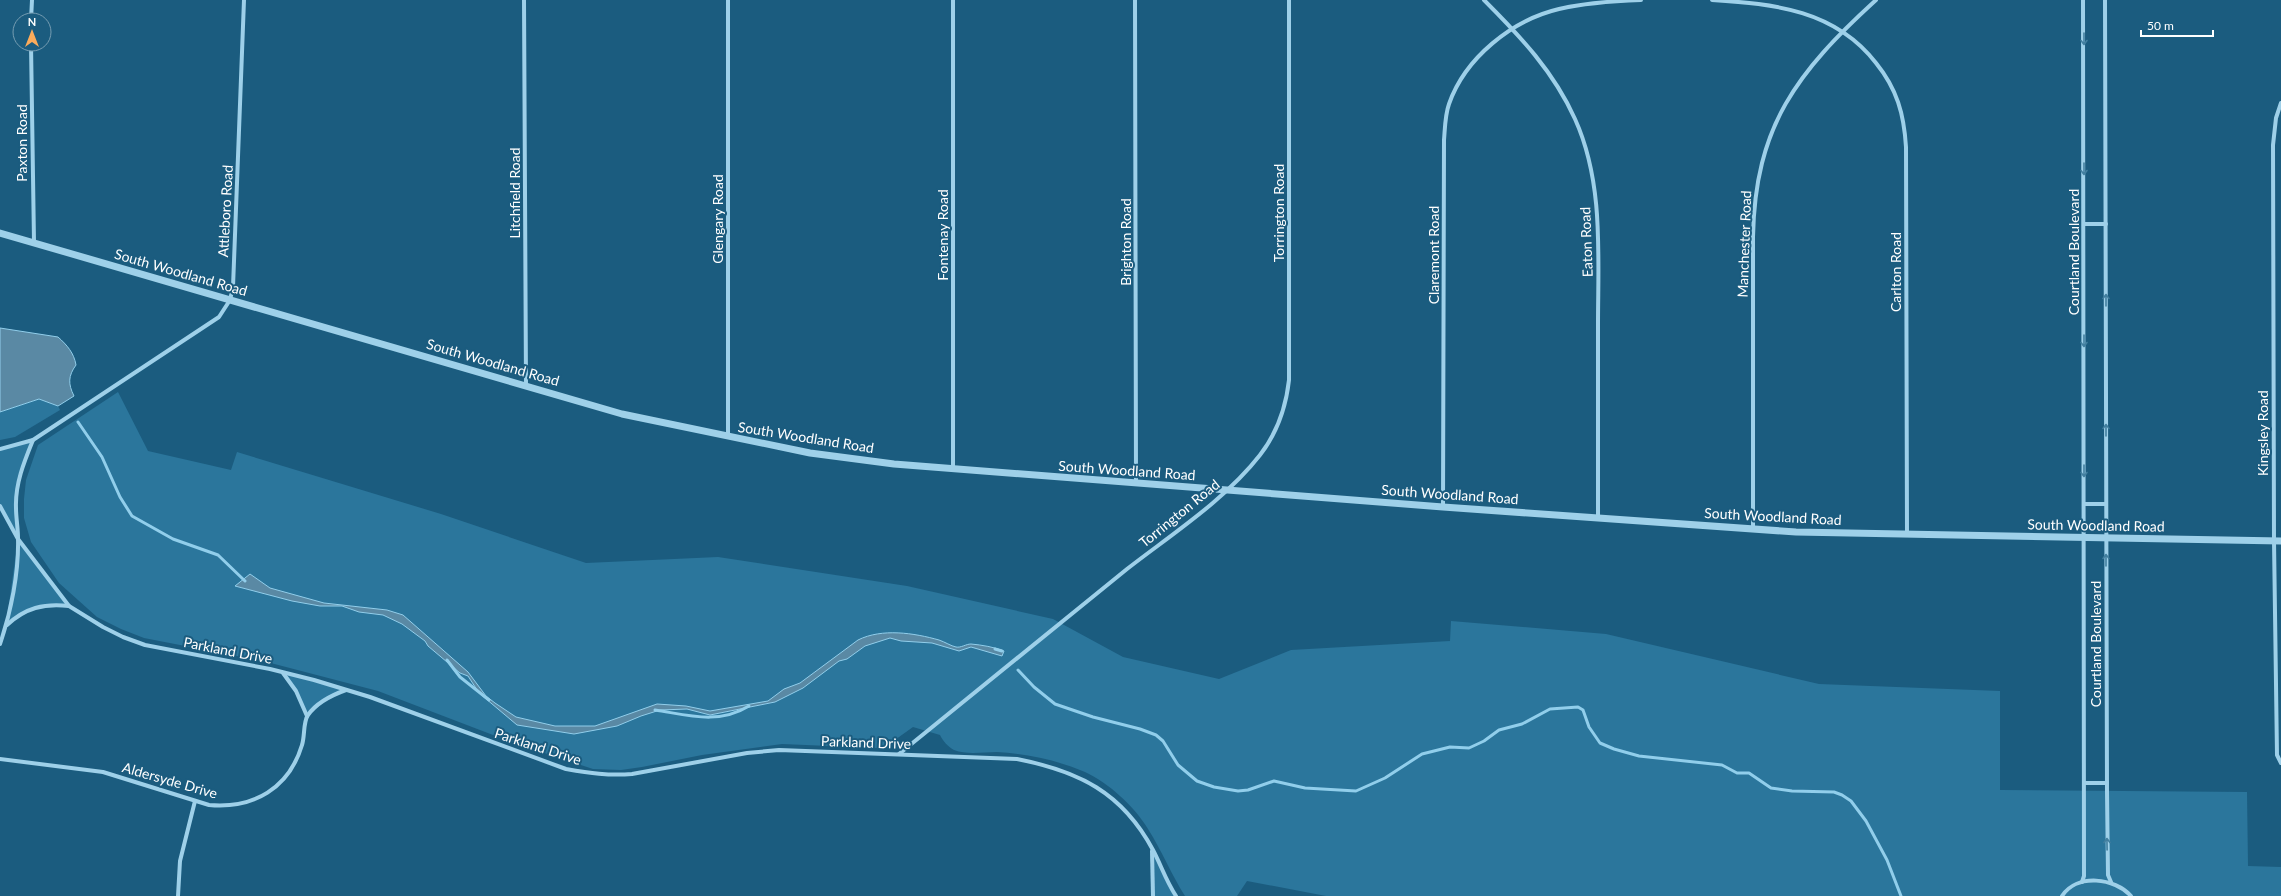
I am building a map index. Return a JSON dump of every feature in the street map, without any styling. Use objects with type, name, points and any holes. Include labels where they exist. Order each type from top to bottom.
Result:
[{"type":"street","points":[[31,12],[32,0]]},
{"type":"street","name":"Attleboro Road","points":[[0,449],[33,440],[219,317],[230,300],[233,287],[238,180],[244,0]]},
{"type":"street","name":"Litchfield Road","points":[[524,0],[526,385]]},
{"type":"street","name":"Glengary Road","points":[[728,0],[728,437]]},
{"type":"street","name":"Fontenay Road","points":[[953,0],[953,470]]},
{"type":"street","name":"Brighton Road","points":[[1135,0],[1136,483]]},
{"type":"street","name":"Torrington Road","points":[[899,754],[1227,490],[1260,455],[1268,444],[1280,418],[1288,392],[1290,367],[1289,0]]},
{"type":"street","name":"Eaton Road","points":[[1484,0],[1512,29],[1548,71],[1563,94],[1582,137],[1593,176],[1598,238],[1598,518]]},
{"type":"street","name":"Claremont Road","points":[[1444,507],[1445,124],[1449,103],[1461,79],[1484,51],[1512,29],[1540,15],[1558,9],[1641,0]]},
{"type":"street","name":"Carlton Road","points":[[1712,0],[1792,10],[1821,19],[1844,31],[1865,49],[1892,85],[1901,109],[1905,135],[1907,534]]},
{"type":"street","name":"Manchester Road","points":[[1753,529],[1753,237],[1754,204],[1760,168],[1770,134],[1789,99],[1816,61],[1876,0]]},
{"type":"street","name":"Courtland Boulevard","points":[[2082,882],[2084,876],[2083,0]]},
{"type":"street","name":"Courtland Boulevard","points":[[2105,0],[2107,784],[2108,875],[2111,882]]},
{"type":"street","name":"Paxton Road","points":[[31,52],[34,242]]},
{"type":"street","name":"Kingsley Road","points":[[2281,103],[2276,118],[2273,144],[2277,541],[2277,755],[2281,763]]},
{"type":"street","points":[[2084,224],[2106,224]]},
{"type":"street","name":"South Woodland Road","points":[[0,233],[622,414],[810,453],[953,470],[1753,529],[2106,539],[2277,541]]},
{"type":"street","points":[[0,644],[6,625],[18,539],[16,507],[18,483],[23,463],[33,440]]},
{"type":"street","points":[[2084,504],[2106,504]]},
{"type":"street","name":"Parkland Drive","points":[[0,506],[18,539],[69,606],[103,627],[145,645],[282,672],[346,690],[551,764],[595,774],[616,776],[632,774],[732,756],[779,750],[1017,759],[1050,766],[1081,777],[1109,795],[1130,818],[1152,849],[1167,883],[1176,896]]},
{"type":"street","points":[[6,625],[15,618],[37,607],[52,604],[69,606]]},
{"type":"street","points":[[282,672],[296,691],[308,716],[322,701],[346,690]]},
{"type":"street","name":"Aldersyde Drive","points":[[0,759],[103,772],[149,785],[194,801],[223,806],[241,804],[270,791],[291,771],[303,743],[308,716]]},
{"type":"street","points":[[2084,784],[2107,784]]},
{"type":"street","points":[[178,896],[180,861],[194,801]]},
{"type":"street","points":[[1152,849],[1153,896]]},
{"type":"street","points":[[2062,896],[2071,887],[2082,882],[2111,882],[2131,896]]},
{"type":"shaded area","points":[[0,328],[58,337],[70,350],[74,357],[76,365],[70,376],[70,384],[74,396],[58,406],[39,399],[0,412]]},
{"type":"shaded area","points":[[118,392],[148,451],[231,470],[237,452],[441,514],[586,563],[718,557],[907,586],[1053,619],[1123,657],[1219,679],[1291,650],[1450,641],[1451,621],[1606,634],[1819,684],[2000,691],[2000,790],[2247,792],[2248,866],[2281,867],[2281,896],[1326,896],[1247,881],[1237,896],[1185,896],[1143,821],[1121,796],[1103,782],[1085,772],[1064,764],[1031,756],[997,752],[959,752],[947,745],[940,735],[913,727],[885,747],[876,748],[782,744],[702,755],[621,770],[593,769],[514,743],[378,691],[263,661],[144,638],[97,617],[59,583],[31,542],[24,518],[24,499],[26,480],[38,445]]},
{"type":"shaded area","points":[[39,399],[58,406],[60,410],[15,437],[0,440],[0,412]]},
{"type":"shaded area","points":[[33,440],[23,463],[16,507],[18,539],[0,506],[0,449]]},
{"type":"shaded area","points":[[18,539],[69,606],[37,607],[6,625]]},
{"type":"shaded area","points":[[250,574],[270,588],[324,603],[387,610],[403,615],[468,672],[486,696],[495,703],[516,717],[555,726],[595,726],[657,704],[686,706],[710,711],[768,701],[784,689],[800,683],[858,640],[877,634],[898,633],[919,635],[939,640],[956,647],[971,644],[988,646],[1004,651],[1002,656],[971,647],[959,651],[932,643],[901,641],[890,638],[865,646],[847,659],[839,661],[803,688],[775,702],[710,715],[687,709],[660,710],[617,726],[574,734],[517,725],[479,693],[468,676],[460,673],[428,646],[425,641],[402,624],[383,615],[359,612],[342,606],[320,606],[292,601],[235,586]]},
{"type":"shaded area","points":[[282,672],[346,690],[334,694],[307,716],[296,691]]},
{"type":"shaded area","points":[[1152,849],[1176,896],[1153,896]]},
{"type":"waterway","points":[[78,422],[102,457],[120,497],[132,516],[173,539],[218,555],[245,581]]},
{"type":"waterway","points":[[995,649],[1002,651]]},
{"type":"waterway","points":[[447,660],[460,677],[489,700]]},
{"type":"waterway","points":[[1018,670],[1034,687],[1055,704],[1093,717],[1140,729],[1156,735],[1163,741],[1178,765],[1197,781],[1214,787],[1238,791],[1248,790],[1274,781],[1305,788],[1356,791],[1385,778],[1422,754],[1450,747],[1469,748],[1484,741],[1499,730],[1522,724],[1550,709],[1578,707],[1583,710],[1589,727],[1600,743],[1614,749],[1639,756],[1722,765],[1737,773],[1749,773],[1771,788],[1792,791],[1834,792],[1842,795],[1851,801],[1866,821],[1887,860],[1901,896]]},
{"type":"waterway","points":[[655,710],[691,716],[714,717],[737,712],[749,706]]}]
